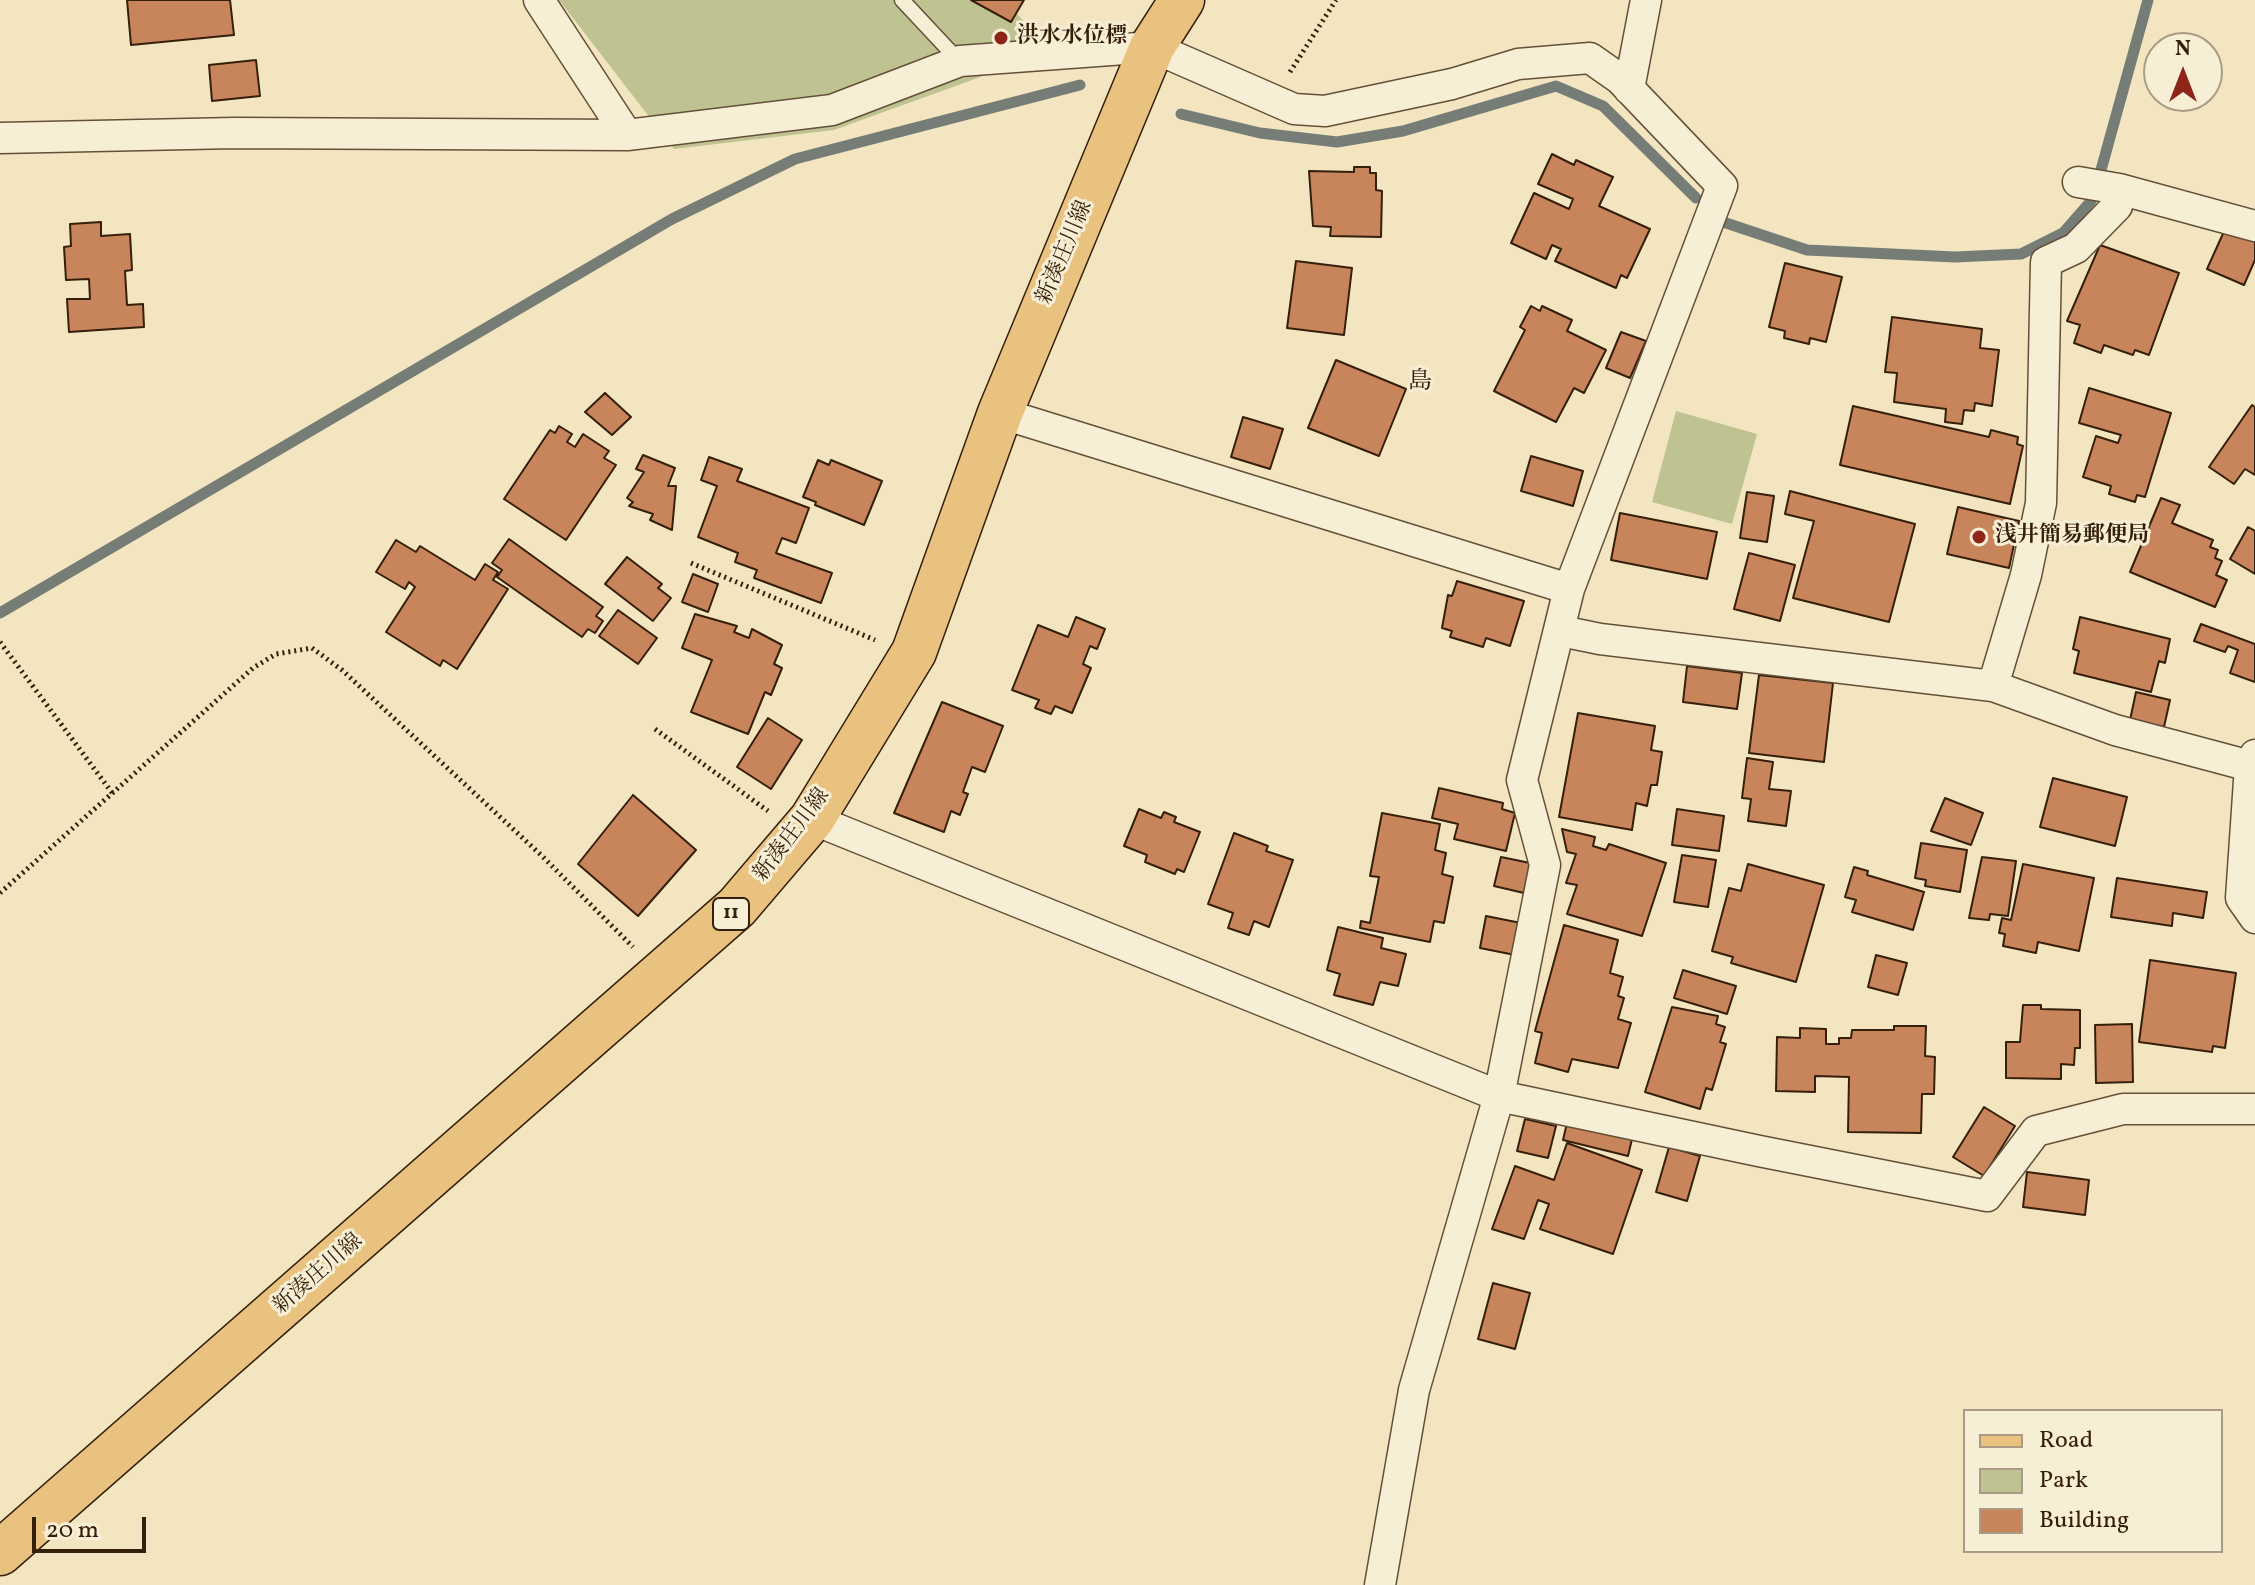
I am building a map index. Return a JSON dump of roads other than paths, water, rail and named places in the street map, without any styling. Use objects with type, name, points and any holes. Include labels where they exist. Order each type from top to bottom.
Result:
[{"type":"main road","name":"新湊庄川線","points":[[0,1553],[660,977],[737,907],[812,819],[914,652],[1000,413],[1152,47],[1182,0]]},
{"type":"street","points":[[539,0],[627,135]]},
{"type":"street","points":[[1629,89],[1646,0]]},
{"type":"street","points":[[0,138],[220,133],[627,135],[832,110],[960,61],[1152,47],[1294,109],[1325,111],[1452,84],[1518,64],[1590,58],[1629,89],[1722,186],[1569,589],[1522,780],[1545,865],[1499,1096],[1414,1390],[1380,1585]]},
{"type":"street","points":[[2078,182],[2119,189],[2255,226]]},
{"type":"street","points":[[1993,686],[2026,575],[2041,503],[2046,262],[2076,248],[2117,206],[2119,189]]},
{"type":"street","points":[[1000,413],[1569,589]]},
{"type":"street","points":[[1561,631],[1600,639],[1993,686],[2115,730],[2253,760],[2241,898],[2255,918]]},
{"type":"street","points":[[812,819],[1499,1096],[1987,1196],[2036,1131],[2123,1109],[2255,1109]]},
{"type":"lane","points":[[902,0],[960,61]]},
{"type":"waterway","points":[[2101,170],[2148,0]]},
{"type":"waterway","points":[[0,613],[672,219],[795,159],[1080,85]]},
{"type":"waterway","points":[[1181,114],[1260,133],[1337,142],[1403,131],[1556,86],[1603,106],[1696,198]]},
{"type":"waterway","points":[[1726,223],[1807,250],[1955,257],[2021,254],[2063,233],[2091,201]]},
{"type":"place","name":"洪水水位標","points":[[1001,38]]},
{"type":"place","name":"浅井簡易郵便局","points":[[1979,537]]},
{"type":"district","name":"島","points":[[1420,384]]}]
